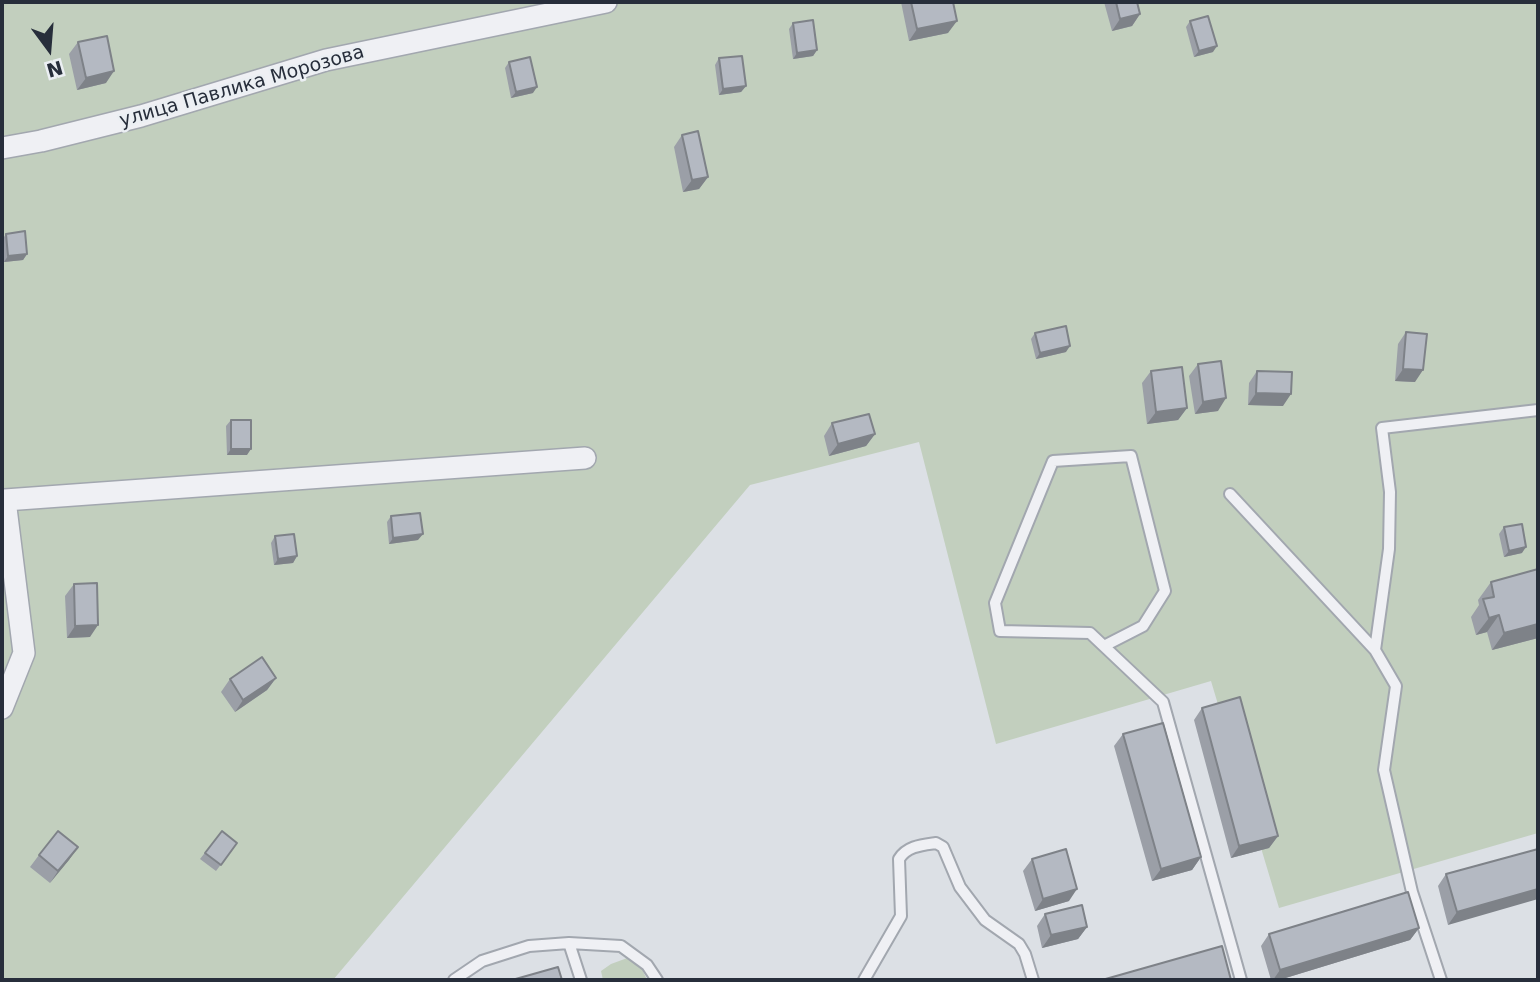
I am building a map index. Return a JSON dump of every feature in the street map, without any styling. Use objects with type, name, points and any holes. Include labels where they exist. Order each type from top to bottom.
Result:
[{"type":"street","name":"улица Павлика Морозова","points":[[2,148],[141,116],[326,60],[606,2]]},
{"type":"street","points":[[2,708],[24,653],[5,500],[584,458]]},
{"type":"lane","points":[[1375,650],[1389,549],[1390,492],[1382,428],[1538,410]]},
{"type":"lane","points":[[1104,646],[1143,625],[1165,591],[1131,456],[1053,460],[995,603],[1000,631],[1090,633],[1163,702],[1241,980]]},
{"type":"lane","points":[[1230,494],[1375,650],[1396,686],[1384,770],[1412,892],[1441,980]]},
{"type":"lane","points":[[864,980],[901,916],[899,859],[903,852],[912,848],[936,843],[943,847],[960,887],[985,920],[1019,944],[1033,980]]},
{"type":"lane","points":[[569,943],[581,980]]},
{"type":"lane","points":[[454,980],[482,961],[529,946],[569,943],[621,947],[647,965],[657,980]]},
{"type":"green space","points":[[2,2],[1538,2],[1538,833],[1279,908],[1211,681],[996,744],[919,442],[750,485],[333,980],[2,980]]},
{"type":"green space","points":[[630,957],[642,969],[647,980],[603,980],[601,971]]},
{"type":"building","points":[[911,2],[953,2],[957,21],[917,29]]},
{"type":"building","points":[[1116,2],[1137,2],[1140,14],[1120,19]]},
{"type":"building","points":[[1208,16],[1217,46],[1199,51],[1190,21]]},
{"type":"building","points":[[813,20],[817,50],[797,53],[793,23]]},
{"type":"building","points":[[107,36],[114,71],[86,78],[78,42]]},
{"type":"building","points":[[742,56],[746,86],[723,89],[719,58]]},
{"type":"building","points":[[530,57],[537,87],[516,92],[509,62]]},
{"type":"building","points":[[698,131],[708,177],[692,180],[682,135]]},
{"type":"building","points":[[25,231],[27,254],[8,256],[6,234]]},
{"type":"building","points":[[1066,326],[1070,346],[1040,353],[1035,333]]},
{"type":"building","points":[[1406,332],[1427,334],[1423,370],[1403,369]]},
{"type":"building","points":[[1221,361],[1226,398],[1203,402],[1198,364]]},
{"type":"building","points":[[1182,367],[1187,408],[1156,412],[1151,371]]},
{"type":"building","points":[[1257,371],[1292,372],[1291,394],[1256,393]]},
{"type":"building","points":[[869,414],[875,434],[838,444],[832,423]]},
{"type":"building","points":[[231,420],[251,420],[251,449],[231,449]]},
{"type":"building","points":[[420,513],[423,534],[393,538],[391,516]]},
{"type":"building","points":[[1522,524],[1526,547],[1509,551],[1504,527]]},
{"type":"building","points":[[294,534],[297,556],[278,559],[275,536]]},
{"type":"building","points":[[1538,569],[1538,624],[1504,633],[1499,615],[1489,618],[1483,599],[1494,597],[1491,582]]},
{"type":"building","points":[[97,583],[98,625],[75,626],[74,584]]},
{"type":"building","points":[[262,657],[276,678],[243,700],[230,679]]},
{"type":"building","points":[[1240,697],[1278,836],[1239,846],[1202,708]]},
{"type":"building","points":[[1163,723],[1201,857],[1161,869],[1123,734]]},
{"type":"building","points":[[58,831],[78,847],[58,871],[39,855]]},
{"type":"building","points":[[222,831],[237,843],[221,865],[205,853]]},
{"type":"building","points":[[1066,849],[1077,889],[1043,899],[1032,859]]},
{"type":"building","points":[[1538,849],[1538,889],[1457,912],[1446,874]]},
{"type":"building","points":[[1408,892],[1419,928],[1280,970],[1269,934]]},
{"type":"building","points":[[1082,905],[1087,927],[1051,935],[1045,914]]},
{"type":"building","points":[[1222,946],[1231,980],[1102,980]]},
{"type":"building","points":[[558,967],[562,980],[512,980]]}]
